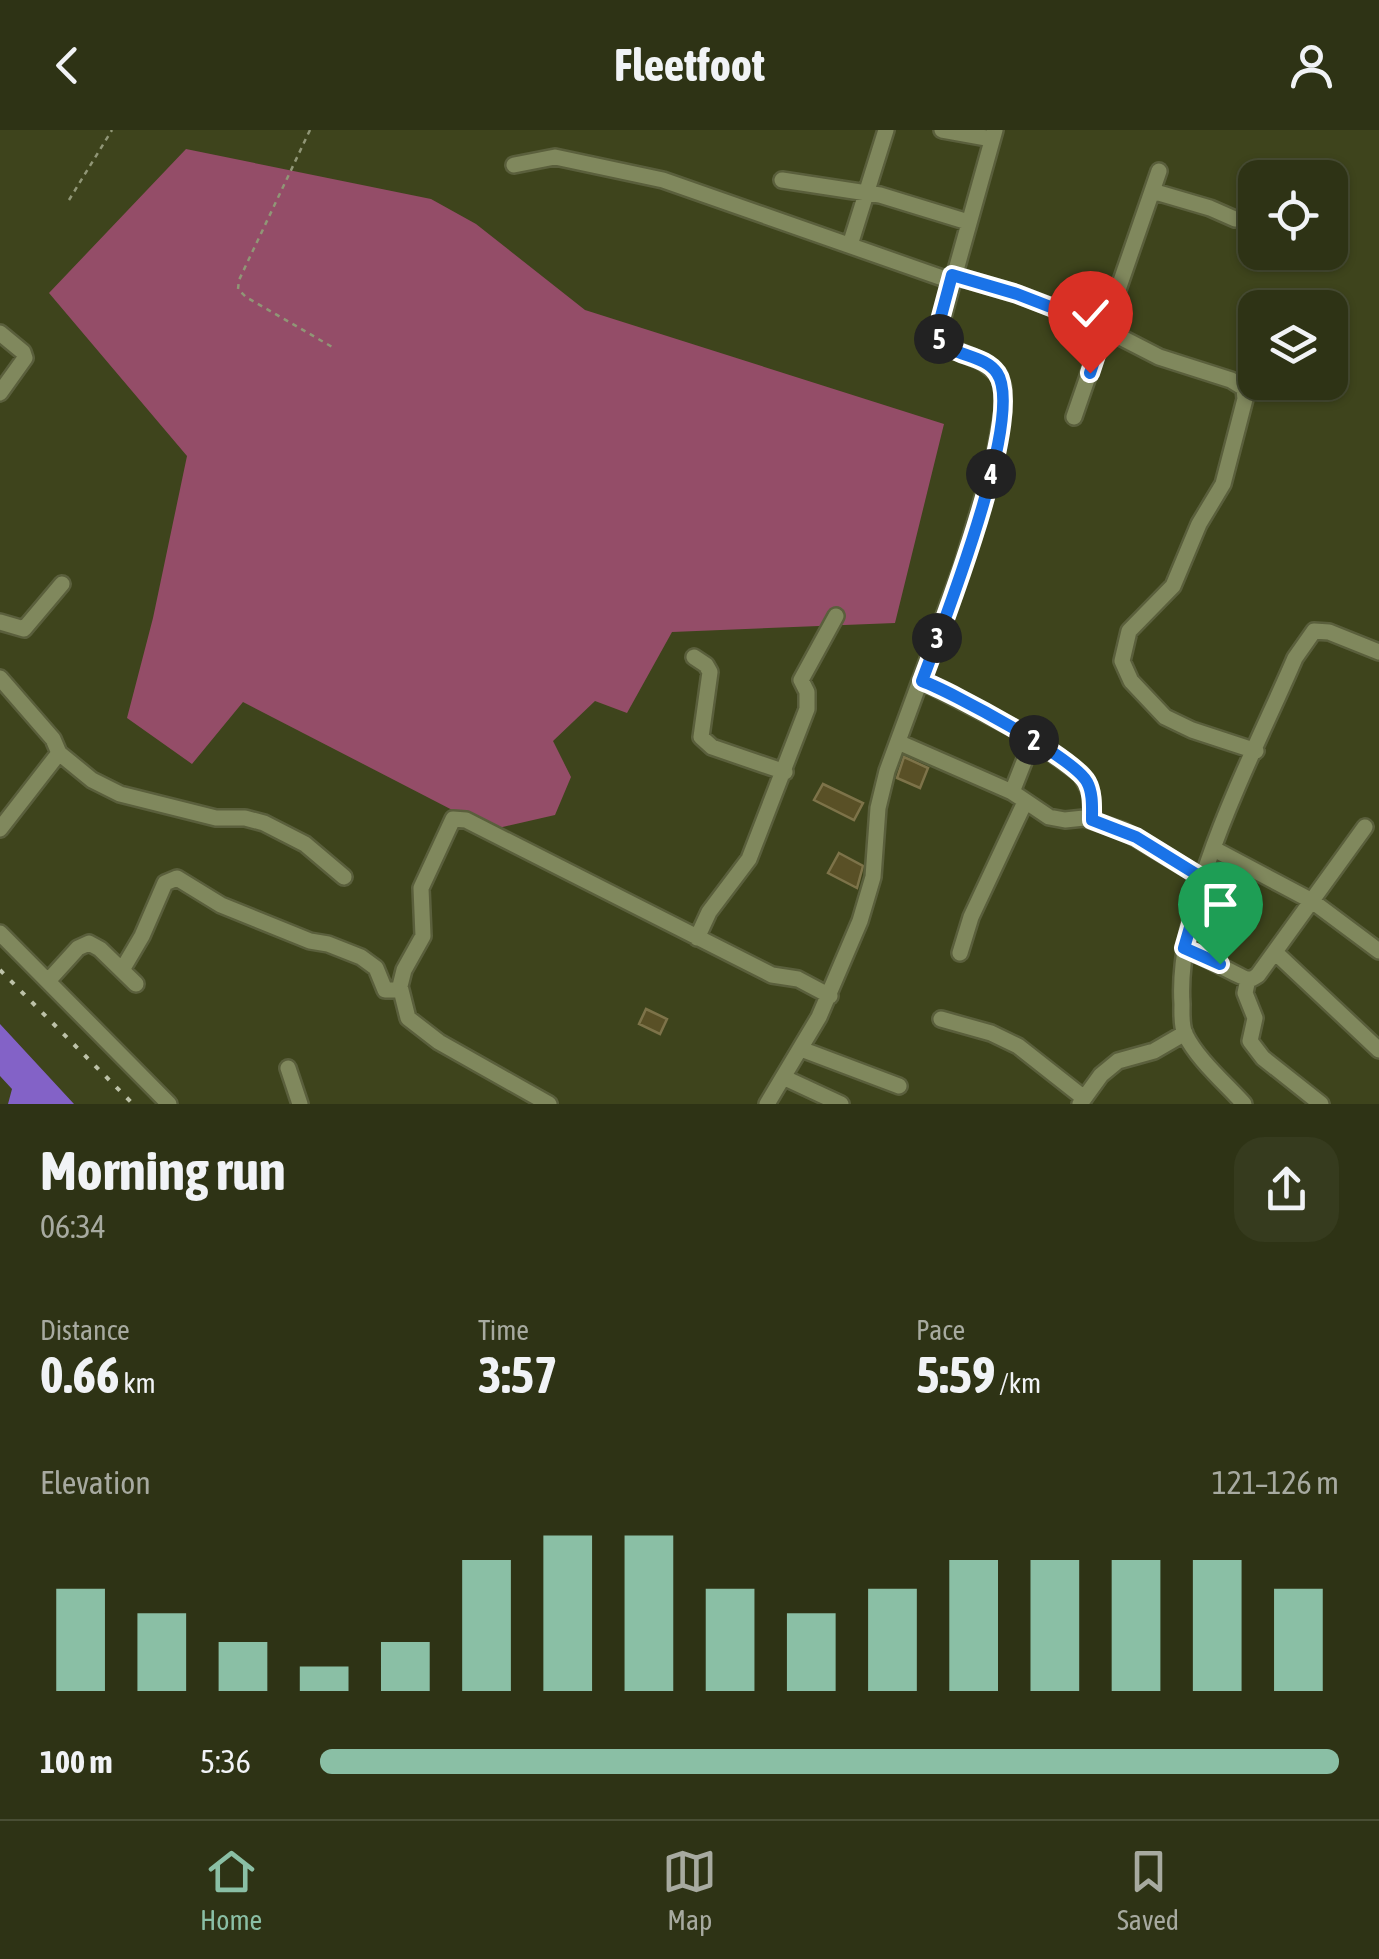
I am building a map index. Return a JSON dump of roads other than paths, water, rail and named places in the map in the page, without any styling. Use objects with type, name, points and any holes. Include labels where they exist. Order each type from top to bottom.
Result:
[{"type":"street","points":[[850,245],[886,130]]},
{"type":"street","points":[[766,1104],[830,996],[853,940],[873,877],[878,808],[984,497],[1003,412],[1003,388],[992,368],[952,350],[939,339],[951,278],[994,134],[942,130]]},
{"type":"street","points":[[514,164],[554,158],[662,180],[951,278],[1017,294],[1105,328],[1158,357],[1231,380],[1244,388],[1245,398],[1223,484],[1200,524],[1173,586],[1129,631],[1122,661],[1131,681],[1165,717],[1256,751]]},
{"type":"street","points":[[1074,418],[1159,171]]},
{"type":"street","points":[[782,180],[866,193],[968,222]]},
{"type":"street","points":[[1152,191],[1236,219]]},
{"type":"street","points":[[0,333],[23,352],[24,358],[0,393]]},
{"type":"street","points":[[0,622],[24,629],[62,584]]},
{"type":"street","points":[[697,938],[709,912],[749,859],[808,709],[808,692],[801,680],[836,616]]},
{"type":"street","points":[[1244,1104],[1185,1033],[1180,990],[1184,948],[1204,879],[1295,658],[1314,630],[1379,652]]},
{"type":"street","points":[[694,657],[710,672],[700,738],[712,747],[785,772]]},
{"type":"street","points":[[0,678],[59,747],[59,753],[0,829]]},
{"type":"street","points":[[922,681],[950,692],[1033,739],[1085,778],[1091,793],[1092,820]]},
{"type":"street","points":[[960,952],[1018,797],[1033,739]]},
{"type":"street","points":[[898,742],[1058,819],[1092,820],[1136,837],[1204,879]]},
{"type":"street","points":[[59,753],[92,780],[120,794],[216,818],[245,818],[264,824],[305,844],[344,877]]},
{"type":"street","points":[[548,1104],[422,1032],[408,1018],[401,990],[404,970],[423,936],[421,888],[450,821],[456,818],[772,975],[798,980],[830,996]]},
{"type":"street","points":[[1248,980],[1258,975],[1276,953],[1364,827]]},
{"type":"street","points":[[1214,849],[1312,901],[1379,951]]},
{"type":"street","points":[[122,970],[142,936],[164,883],[177,878],[221,905],[310,942],[328,944],[361,957],[376,968],[386,990],[401,990]]},
{"type":"street","points":[[0,933],[170,1104]]},
{"type":"street","points":[[48,981],[78,948],[89,942],[136,984]]},
{"type":"street","points":[[1184,948],[1248,980]]},
{"type":"street","points":[[1276,953],[1379,1050]]},
{"type":"street","points":[[1248,980],[1246,993],[1255,1018],[1250,1041],[1263,1058],[1321,1104]]},
{"type":"street","points":[[941,1019],[990,1033],[1018,1046],[1082,1101],[1101,1075],[1118,1061],[1154,1050],[1185,1033]]},
{"type":"street","points":[[801,1049],[899,1086]]},
{"type":"street","points":[[288,1068],[300,1104]]},
{"type":"street","points":[[784,1078],[841,1104]]},
{"type":"railway","points":[[0,970],[133,1104]]}]
